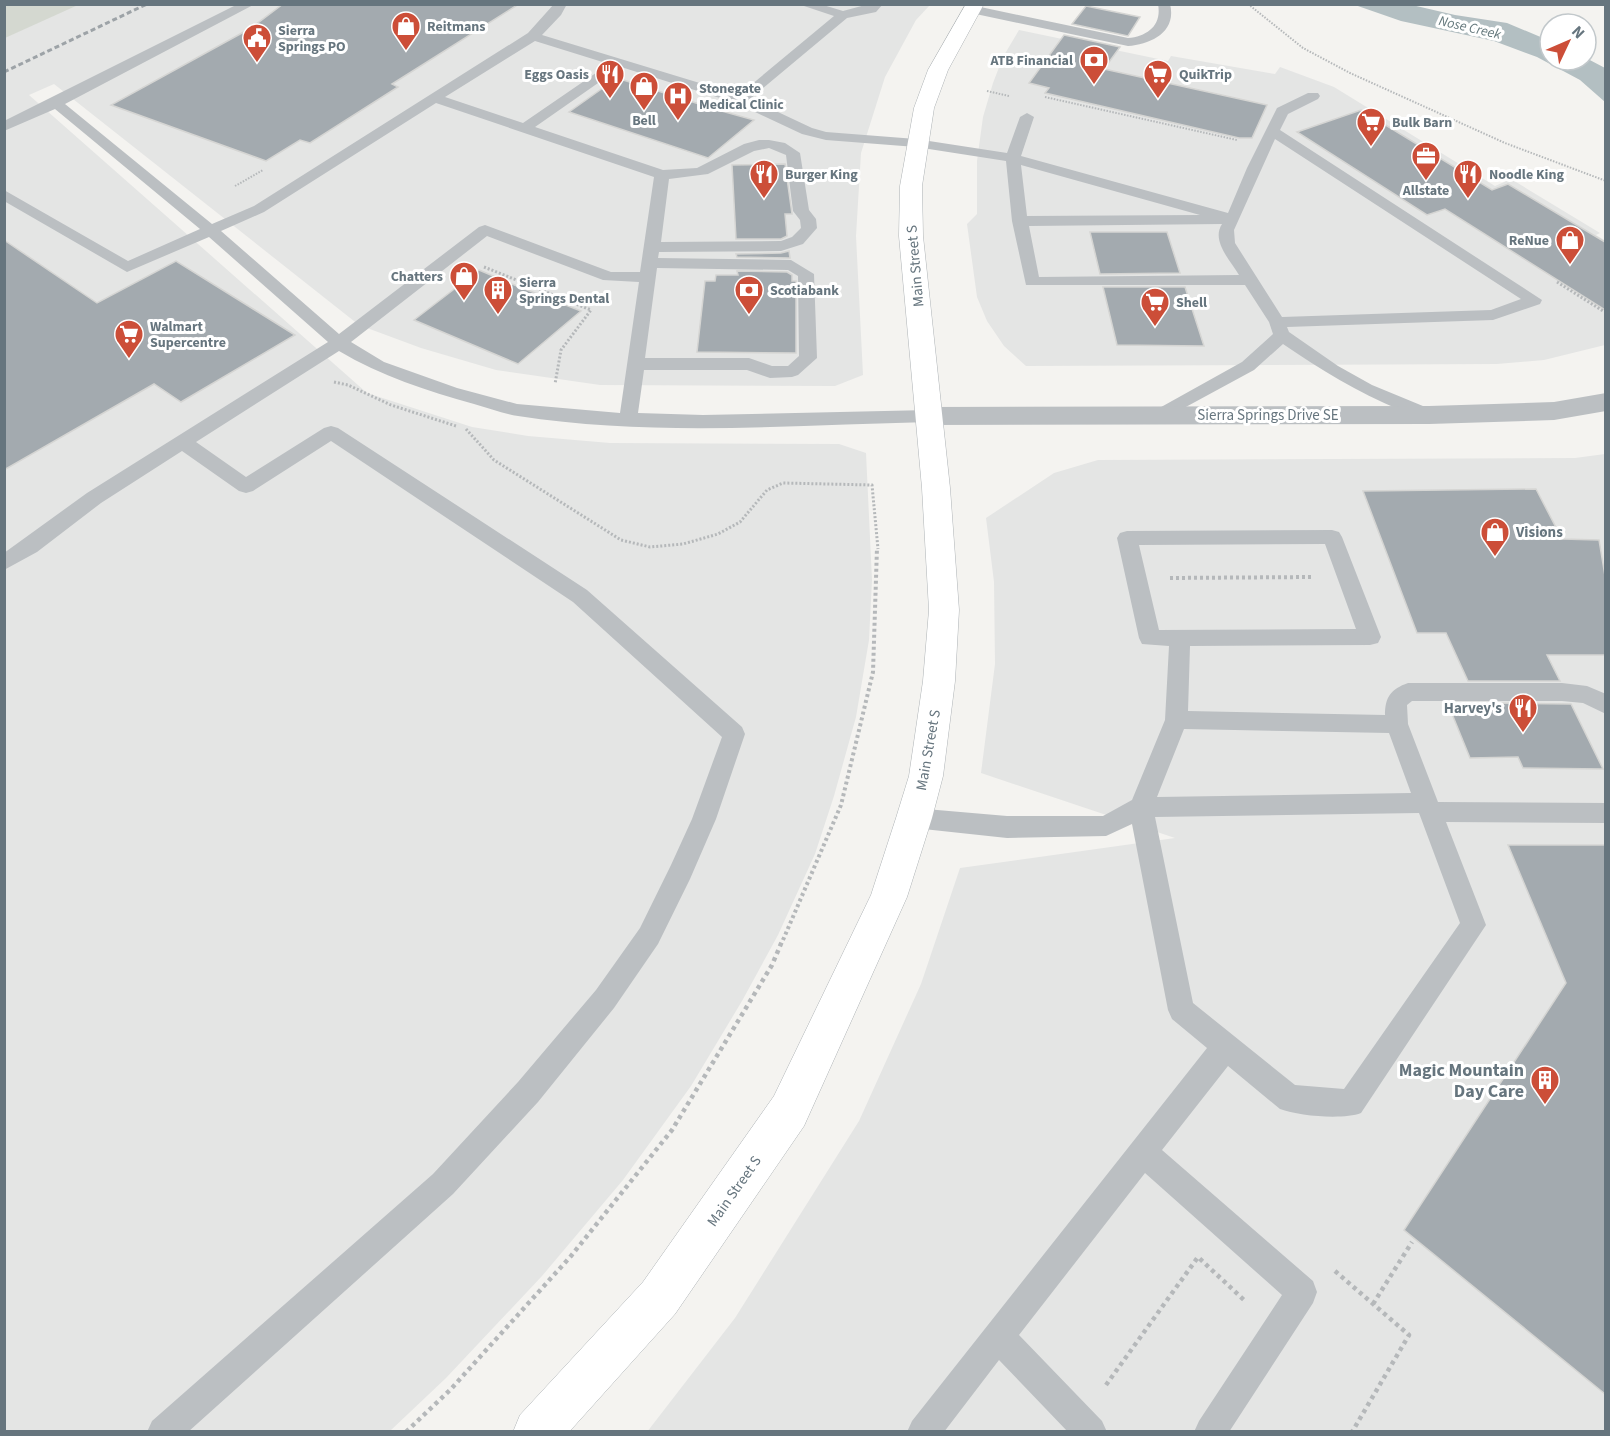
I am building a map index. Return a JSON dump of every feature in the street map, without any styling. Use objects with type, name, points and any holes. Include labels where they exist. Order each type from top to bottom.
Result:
[{"type":"main road","name":"Main Street S","points":[[537,1431],[659,1298],[789,1111],[889,897],[914,818],[926,776],[939,681],[944,610],[929,416],[911,236],[911,186],[916,143],[924,108],[938,70],[973,7]]},
{"type":"street","name":"Sierra Springs Drive SE","points":[[929,416],[1429,415],[1554,411],[1605,402]]},
{"type":"lane","points":[[4,127],[56,103],[249,4]]},
{"type":"lane","points":[[4,194],[127,267],[259,208],[532,36],[557,12],[561,4]]},
{"type":"lane","points":[[804,4],[843,15],[872,9],[877,4]]},
{"type":"lane","points":[[973,7],[1128,42],[1137,42],[1155,35],[1166,17],[1164,4]]},
{"type":"lane","points":[[741,100],[843,15]]},
{"type":"lane","points":[[532,36],[741,100],[807,131],[826,136],[916,143],[1013,158],[1233,219]]},
{"type":"lane","points":[[525,129],[619,63]]},
{"type":"lane","points":[[1313,96],[1281,111],[1226,230],[1227,243],[1280,329],[1332,370],[1366,389],[1429,415]]},
{"type":"lane","points":[[4,563],[30,547],[94,498],[339,343],[485,230],[609,277],[650,262],[795,243],[804,237],[809,228],[808,219],[801,211],[793,153],[776,145],[754,144],[711,168],[699,172],[662,175],[434,98]]},
{"type":"lane","points":[[56,103],[210,230],[339,343],[378,366],[452,392],[518,410],[628,419],[703,421],[929,416]]},
{"type":"lane","points":[[1027,117],[1013,158],[1020,221],[1032,282],[1249,280]]},
{"type":"lane","points":[[1160,415],[1248,366],[1280,329],[1493,315],[1533,300],[1272,131]]},
{"type":"lane","points":[[628,419],[662,175]]},
{"type":"lane","points":[[1020,221],[1233,219]]},
{"type":"lane","points":[[635,364],[749,364],[770,372],[792,371],[808,358],[806,274],[791,265],[650,262]]},
{"type":"lane","points":[[163,1431],[443,1184],[528,1092],[605,999],[649,936],[681,871],[704,819],[734,734],[580,596],[332,432],[246,486],[183,442]]},
{"type":"lane","points":[[1332,537],[1370,637],[1150,638],[1136,578],[1126,538],[1332,537]]},
{"type":"lane","points":[[1180,638],[1176,720],[1141,807],[1181,1010],[1290,1099],[1350,1103],[1473,925],[1397,724],[1396,701],[1408,692],[1562,692],[1587,695],[1605,705]]},
{"type":"lane","points":[[1176,720],[1397,724]]},
{"type":"lane","points":[[914,818],[1007,826],[1106,826],[1141,807],[1429,807],[1605,813]]},
{"type":"lane","points":[[923,1431],[1226,1046]]},
{"type":"lane","points":[[1143,1152],[1302,1292],[1210,1431]]},
{"type":"lane","points":[[998,1336],[1091,1431]]},
{"type":"path","points":[[1248,4],[1304,48],[1350,73],[1504,143],[1604,181],[1605,189]]},
{"type":"path","points":[[482,266],[591,310],[561,350],[555,385]]},
{"type":"path","points":[[271,387],[323,381],[340,382],[352,387],[358,393],[404,411],[469,430],[494,460],[621,540],[650,547],[683,544],[718,534],[740,522],[767,490],[783,483],[872,485],[878,555],[873,672],[841,805],[772,965],[672,1130],[571,1256],[451,1389],[406,1431]]},
{"type":"path","points":[[1136,578],[1347,577]]},
{"type":"path","points":[[1373,1304],[1412,1242]]},
{"type":"path","points":[[1106,1385],[1198,1257],[1244,1300]]},
{"type":"path","points":[[1332,1268],[1410,1335],[1352,1431]]},
{"type":"shaded area","points":[[5,4],[78,4],[78,5],[5,38]]},
{"type":"shaded area","points":[[78,4],[930,5],[916,20],[885,77],[861,153],[856,236],[863,375],[835,386],[600,385],[496,370],[421,348],[359,325],[54,84],[29,95],[367,393],[472,427],[528,436],[610,443],[839,444],[866,453],[872,580],[869,640],[856,717],[815,854],[778,935],[691,1086],[623,1180],[542,1276],[446,1378],[390,1431],[5,1431],[4,38]]},
{"type":"shaded area","points":[[1019,30],[1168,61],[1171,56],[1275,74],[1280,67],[1334,87],[1495,186],[1511,179],[1600,233],[1596,235],[1606,241],[1605,345],[1544,360],[1497,364],[1026,366],[1004,346],[987,321],[977,297],[967,224],[977,214],[977,161],[983,117],[1003,57]]},
{"type":"shaded area","points":[[1605,454],[1605,1431],[647,1432],[735,1318],[859,1121],[921,984],[960,868],[1175,838],[981,773],[995,664],[994,582],[986,518],[1054,473],[1098,460],[1575,458]]},
{"type":"water","name":"Nose Creek","points":[[1355,5],[1412,5],[1455,15],[1507,23],[1538,36],[1538,58],[1494,41],[1401,21]]},
{"type":"water","points":[[1598,64],[1605,68],[1605,102],[1580,80],[1565,72],[1598,72]]},
{"type":"building","points":[[283,4],[519,4],[392,84],[398,87],[310,143],[300,140],[266,161],[111,105],[251,28]]},
{"type":"building","points":[[1086,6],[1140,17],[1128,36],[1072,24]]},
{"type":"building","points":[[1064,35],[1120,47],[1104,69],[1267,105],[1252,138],[1239,138],[1045,93],[1049,88],[1029,83]]},
{"type":"building","points":[[617,78],[754,120],[708,158],[569,112]]},
{"type":"building","points":[[1361,110],[1492,190],[1508,184],[1605,242],[1605,310],[1445,209],[1427,215],[1297,132]]},
{"type":"building","name":"Burger King","points":[[785,164],[792,214],[785,214],[787,236],[781,239],[736,239],[732,165]]},
{"type":"building","points":[[1090,232],[1167,232],[1180,273],[1100,274]]},
{"type":"building","name":"Walmart Supercentre","points":[[4,240],[97,303],[176,261],[295,335],[181,402],[154,384],[4,470]]},
{"type":"building","points":[[789,251],[790,258],[737,257],[736,254],[781,253]]},
{"type":"building","points":[[479,270],[581,311],[518,364],[414,320]]},
{"type":"building","name":"Scotiabank","points":[[737,271],[787,272],[792,275],[792,281],[796,281],[796,353],[697,352],[705,281],[715,281],[716,275],[738,275]]},
{"type":"building","name":"Shell","points":[[1103,287],[1185,287],[1204,346],[1117,345]]},
{"type":"building","name":"Visions","points":[[1536,489],[1562,539],[1599,540],[1605,576],[1605,655],[1547,655],[1560,681],[1468,681],[1446,633],[1417,633],[1363,491]]},
{"type":"building","name":"Harvey's","points":[[1479,703],[1571,704],[1603,769],[1523,768],[1518,757],[1470,758],[1450,709],[1482,709]]},
{"type":"building","name":"Magic Mountain Day Care","points":[[1508,845],[1605,845],[1605,1394],[1404,1230],[1566,983]]},
{"type":"railway","points":[[4,72],[147,4]]},
{"type":"place","name":"Reitmans","points":[[406,52]]},
{"type":"place","name":"Sierra Springs PO","points":[[257,64]]},
{"type":"place","name":"ATB Financial","points":[[1094,86]]},
{"type":"place","name":"Eggs Oasis","points":[[610,100]]},
{"type":"place","name":"QuikTrip","points":[[1158,100]]},
{"type":"place","name":"Bell","points":[[644,112]]},
{"type":"place","name":"Stonegate Medical Clinic","points":[[678,122]]},
{"type":"place","name":"Bulk Barn","points":[[1371,148]]},
{"type":"place","name":"Allstate","points":[[1426,182]]},
{"type":"place","name":"Burger King","points":[[764,200]]},
{"type":"place","name":"Noodle King","points":[[1468,200]]},
{"type":"place","name":"ReNue","points":[[1570,266]]},
{"type":"place","name":"Chatters","points":[[464,302]]},
{"type":"place","name":"Sierra Springs Dental","points":[[498,316]]},
{"type":"place","name":"Scotiabank","points":[[749,316]]},
{"type":"place","name":"Shell","points":[[1155,328]]},
{"type":"place","name":"Walmart Supercentre","points":[[129,360]]},
{"type":"place","name":"Visions","points":[[1495,558]]},
{"type":"place","name":"Harvey's","points":[[1523,734]]},
{"type":"place","name":"Magic Mountain Day Care","points":[[1545,1106]]}]
